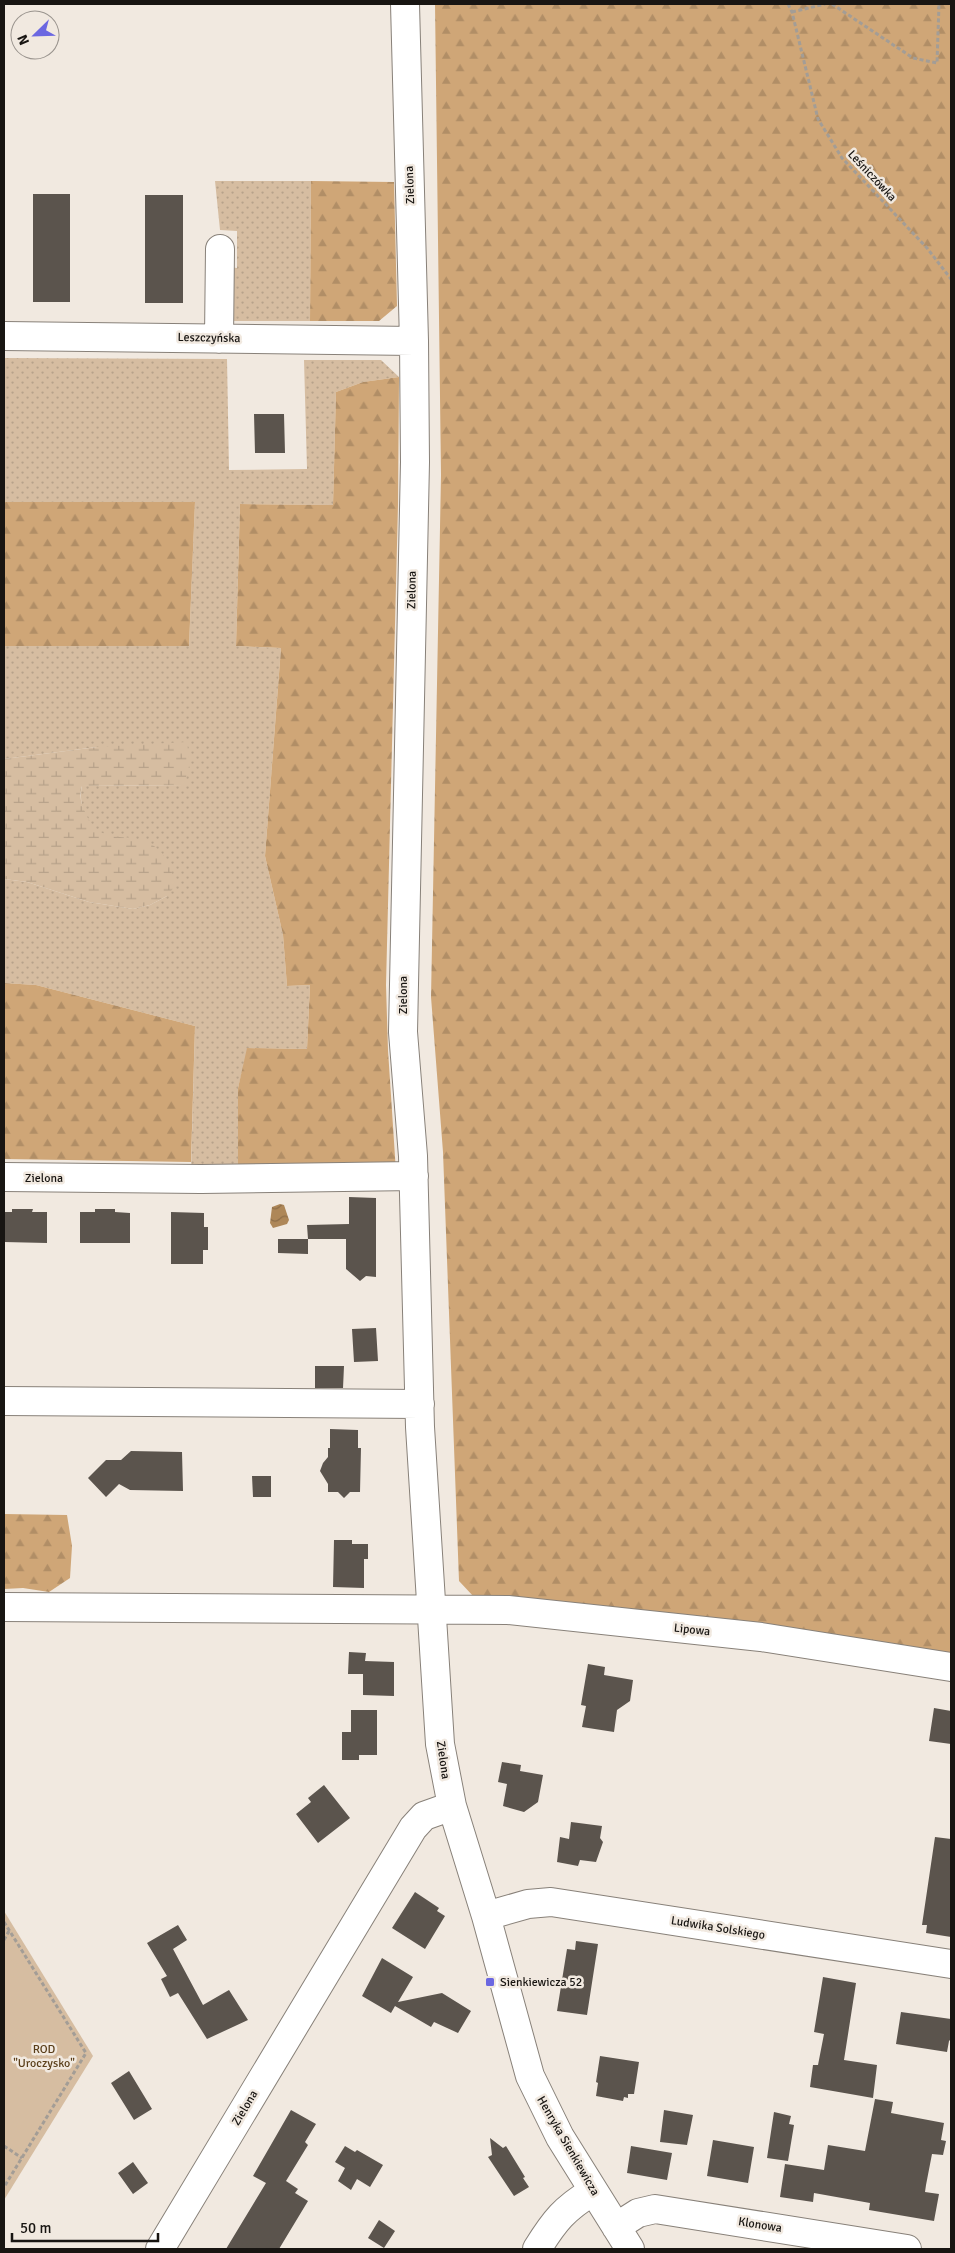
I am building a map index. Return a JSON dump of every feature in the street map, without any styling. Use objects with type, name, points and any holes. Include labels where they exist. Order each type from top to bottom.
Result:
[{"type":"street","name":"Zielona","points":[[160,2249],[413,1828],[424,1816],[452,1806],[440,1744],[431,1608],[420,1404],[414,1176],[403,1032],[415,462],[414,341],[405,4]]},
{"type":"street","points":[[219,338],[220,249]]},
{"type":"street","name":"Leszczyńska","points":[[4,336],[414,341]]},
{"type":"street","name":"Zielona","points":[[4,1178],[201,1179],[414,1176]]},
{"type":"street","points":[[4,1401],[420,1404]]},
{"type":"street","name":"Lipowa","points":[[4,1607],[431,1608],[508,1610],[752,1636],[951,1667]]},
{"type":"street","name":"Henryka Sienkiewicza","points":[[452,1806],[486,1916],[530,2076],[549,2118],[630,2249]]},
{"type":"street","name":"Ludwika Solskiego","points":[[486,1916],[528,1904],[551,1902],[951,1964]]},
{"type":"street","points":[[537,2249],[553,2222],[566,2209],[593,2191]]},
{"type":"street","name":"Klonowa","points":[[616,2227],[638,2213],[655,2209],[907,2249]]},
{"type":"path","name":"Leśniczówka","points":[[788,4],[792,12],[818,119],[842,158],[927,248],[951,279]]},
{"type":"path","points":[[792,12],[825,4]]},
{"type":"path","points":[[832,4],[913,58],[937,63],[939,4]]},
{"type":"path","points":[[4,1922],[86,2054],[4,2186]]},
{"type":"path","points":[[4,1940],[9,1931]]},
{"type":"path","points":[[4,2146],[22,2158]]},
{"type":"green space","points":[[435,4],[951,4],[951,1667],[474,1597],[459,1581],[443,1152],[431,997],[441,475]]},
{"type":"green space","points":[[215,181],[311,181],[310,321],[229,321],[229,267],[237,268],[237,231],[220,230]]},
{"type":"green space","points":[[311,181],[394,182],[397,306],[379,321],[310,321]]},
{"type":"green space","points":[[4,358],[227,359],[229,470],[307,469],[304,360],[381,360],[399,377],[363,382],[336,392],[333,505],[240,504],[236,646],[281,648],[265,856],[283,935],[287,986],[310,985],[307,1049],[248,1048],[238,1088],[238,1172],[191,1171],[195,1026],[36,985],[4,983],[4,879],[27,882],[89,902],[133,909],[150,905],[167,896],[137,840],[117,838],[98,833],[89,824],[82,805],[82,786],[184,785],[97,747],[4,759],[4,646],[189,646],[195,502],[4,502]]},
{"type":"green space","points":[[399,377],[398,505],[386,985],[396,1172],[238,1172],[238,1088],[247,1048],[307,1049],[310,985],[287,986],[283,935],[265,856],[281,648],[236,646],[240,504],[333,505],[336,392],[363,382]]},
{"type":"green space","points":[[4,502],[195,502],[189,646],[4,646]]},
{"type":"green space","points":[[187,742],[190,766],[184,785],[82,786],[81,793],[85,812],[91,824],[99,831],[107,835],[144,841],[154,846],[163,854],[171,869],[175,886],[167,896],[150,905],[133,909],[89,902],[27,882],[4,879],[4,759],[97,747]]},
{"type":"green space","points":[[4,983],[36,985],[195,1026],[191,1162],[4,1159]]},
{"type":"green space","points":[[4,1514],[67,1515],[72,1546],[70,1578],[49,1592],[23,1588],[4,1589]]},
{"type":"green space","name":"ROD \"Uroczysko\"","points":[[4,1911],[93,2056],[4,2200]]},
{"type":"water","points":[[280,1204],[284,1205],[289,1220],[287,1224],[273,1228],[270,1223],[272,1207]]},
{"type":"building","points":[[33,194],[70,194],[70,302],[33,302]]},
{"type":"building","points":[[145,195],[183,195],[183,303],[145,303]]},
{"type":"building","points":[[254,414],[284,414],[285,453],[255,453]]},
{"type":"building","points":[[349,1197],[376,1198],[376,1277],[366,1276],[360,1281],[346,1269],[346,1239],[308,1239],[307,1225],[349,1224]]},
{"type":"building","points":[[12,1209],[33,1209],[32,1212],[47,1212],[47,1243],[4,1242],[4,1212],[12,1212]]},
{"type":"building","points":[[95,1209],[115,1209],[115,1212],[130,1213],[130,1243],[80,1243],[80,1212],[95,1212]]},
{"type":"building","points":[[171,1212],[204,1213],[204,1227],[208,1227],[208,1250],[203,1250],[203,1264],[171,1264]]},
{"type":"building","points":[[278,1239],[308,1239],[308,1254],[278,1253]]},
{"type":"building","points":[[376,1328],[378,1361],[354,1362],[352,1329]]},
{"type":"building","points":[[315,1366],[344,1366],[343,1388],[315,1388]]},
{"type":"building","points":[[330,1429],[358,1430],[358,1448],[361,1448],[360,1492],[350,1492],[344,1498],[338,1492],[328,1492],[328,1484],[320,1471],[328,1457]]},
{"type":"building","points":[[131,1451],[182,1452],[183,1491],[130,1490],[119,1484],[106,1497],[88,1478],[106,1460],[121,1460]]},
{"type":"building","points":[[252,1476],[271,1476],[271,1497],[253,1497]]},
{"type":"building","points":[[334,1540],[352,1540],[352,1544],[368,1544],[368,1559],[364,1559],[364,1588],[333,1587]]},
{"type":"building","points":[[349,1652],[366,1653],[365,1661],[394,1662],[394,1696],[363,1695],[363,1674],[348,1674]]},
{"type":"building","points":[[588,1664],[605,1667],[604,1675],[633,1680],[630,1701],[617,1710],[614,1732],[582,1727],[586,1706],[581,1705]]},
{"type":"building","points":[[934,1708],[951,1711],[951,1744],[929,1741]]},
{"type":"building","points":[[351,1710],[377,1710],[377,1755],[359,1755],[359,1760],[342,1760],[342,1732],[351,1732]]},
{"type":"building","points":[[502,1762],[521,1765],[520,1771],[543,1775],[538,1802],[524,1812],[503,1806],[507,1784],[498,1782]]},
{"type":"building","points":[[324,1785],[350,1818],[318,1843],[296,1814],[311,1802],[308,1798]]},
{"type":"building","points":[[571,1822],[602,1826],[600,1838],[603,1842],[596,1862],[580,1860],[578,1866],[557,1862],[560,1837],[569,1839]]},
{"type":"building","points":[[935,1837],[951,1839],[951,1937],[926,1933],[927,1925],[922,1925]]},
{"type":"building","points":[[415,1892],[439,1908],[437,1911],[445,1916],[425,1949],[392,1928]]},
{"type":"building","points":[[178,1925],[187,1940],[173,1949],[203,2005],[229,1990],[248,2020],[207,2039],[178,1993],[170,1997],[161,1979],[167,1976],[147,1943]]},
{"type":"building","points":[[576,1941],[598,1944],[587,2015],[557,2011],[567,1949],[575,1950]]},
{"type":"building","points":[[382,1958],[413,1977],[398,2002],[442,1993],[471,2011],[458,2033],[434,2022],[431,2027],[395,2006],[391,2013],[362,1996]]},
{"type":"building","points":[[823,1977],[856,1983],[844,2060],[877,2065],[873,2098],[810,2087],[813,2065],[818,2065],[824,2034],[814,2032]]},
{"type":"building","points":[[901,2012],[951,2019],[951,2039],[947,2052],[896,2044]]},
{"type":"building","points":[[600,2056],[639,2062],[634,2094],[628,2094],[628,2098],[624,2097],[623,2101],[596,2096]]},
{"type":"building","points":[[129,2071],[152,2109],[134,2120],[111,2083]]},
{"type":"building","points":[[875,2099],[893,2102],[891,2113],[944,2123],[941,2140],[946,2141],[943,2155],[932,2154],[925,2192],[939,2194],[934,2221],[869,2210],[870,2203],[814,2193],[813,2202],[780,2197],[785,2164],[824,2170],[828,2145],[865,2151]]},
{"type":"building","points":[[291,2110],[316,2124],[305,2142],[308,2145],[286,2181],[298,2189],[295,2193],[308,2201],[279,2249],[226,2249],[266,2183],[253,2176]]},
{"type":"building","points":[[664,2110],[693,2115],[687,2145],[660,2142]]},
{"type":"building","points":[[774,2112],[791,2116],[789,2124],[794,2125],[788,2161],[767,2158]]},
{"type":"building","points":[[490,2138],[503,2148],[506,2146],[525,2177],[523,2178],[529,2187],[514,2196],[488,2157],[492,2155]]},
{"type":"building","points":[[713,2140],[754,2147],[748,2183],[707,2176]]},
{"type":"building","points":[[345,2146],[355,2152],[357,2150],[383,2165],[370,2187],[357,2179],[351,2190],[338,2181],[345,2168],[335,2162]]},
{"type":"building","points":[[631,2146],[672,2153],[667,2180],[627,2173]]},
{"type":"building","points":[[133,2162],[148,2183],[133,2194],[118,2173]]},
{"type":"building","points":[[379,2220],[395,2231],[384,2248],[368,2238]]},
{"type":"place","name":"Sienkiewicza 52","points":[[490,1982]]}]
